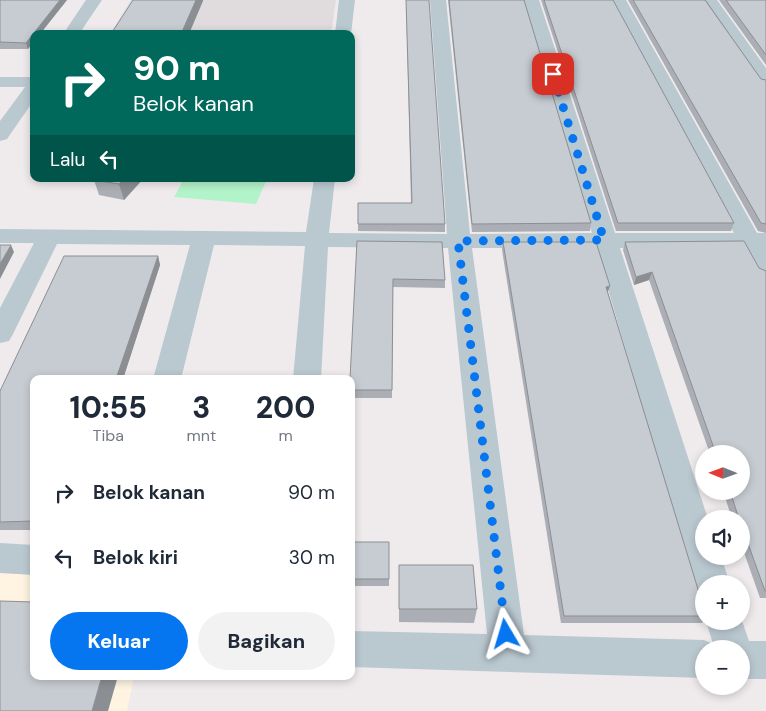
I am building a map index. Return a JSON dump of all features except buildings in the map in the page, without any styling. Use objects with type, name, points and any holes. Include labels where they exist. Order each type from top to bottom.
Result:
[{"type":"street","points":[[74,30],[94,0]]},
{"type":"street","points":[[343,30],[347,0]]},
{"type":"street","points":[[438,0],[458,241],[508,654]]},
{"type":"street","points":[[531,0],[709,575]]},
{"type":"street","points":[[618,0],[758,240],[766,270]]},
{"type":"street","points":[[708,0],[766,80]]},
{"type":"street","points":[[0,82],[30,82]]},
{"type":"street","points":[[0,135],[30,93]]},
{"type":"street","points":[[307,375],[317,239],[325,182]]},
{"type":"street","points":[[0,236],[458,241],[758,240]]},
{"type":"street","points":[[0,334],[49,236]]},
{"type":"street","points":[[168,375],[204,238]]},
{"type":"street","points":[[0,558],[30,560]]},
{"type":"street","points":[[355,649],[695,659]]},
{"type":"street","points":[[750,660],[766,660]]},
{"type":"shaded area","points":[[131,0],[336,0],[332,30],[112,30]]},
{"type":"shaded area","points":[[0,554],[30,555],[30,680],[133,680],[127,711],[0,711]]},
{"type":"green space","points":[[182,182],[266,182],[256,204],[174,197]]},
{"type":"route","points":[[506,634],[458,241],[604,240],[553,74]]}]
